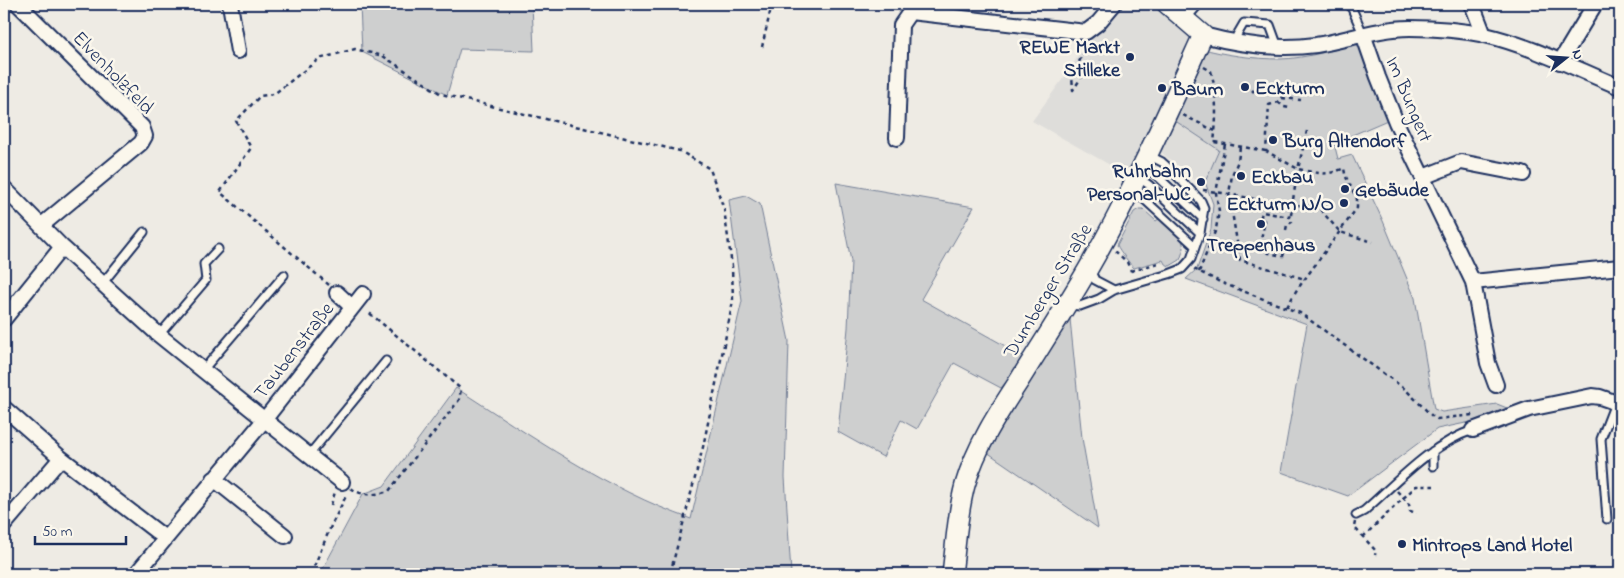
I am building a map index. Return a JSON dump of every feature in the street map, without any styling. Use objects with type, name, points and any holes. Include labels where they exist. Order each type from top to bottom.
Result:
[{"type":"main road","points":[[1167,4],[1203,35]]},
{"type":"main road","name":"Dumberger Straße","points":[[952,574],[959,513],[965,484],[976,454],[1007,400],[1089,268],[1140,172],[1203,35]]},
{"type":"street","name":"Elvenholzfeld","points":[[18,4],[142,127],[145,136],[141,143],[42,225]]},
{"type":"street","points":[[230,4],[238,50]]},
{"type":"street","points":[[898,138],[901,24],[910,12],[1086,32],[1098,23],[1114,4]]},
{"type":"street","points":[[1472,4],[1484,35]]},
{"type":"street","points":[[1560,62],[1595,4]]},
{"type":"street","points":[[1203,35],[1235,42],[1278,47],[1310,46],[1385,30],[1409,28],[1446,30],[1484,35],[1521,45],[1620,87]]},
{"type":"street","name":"Im Bungert","points":[[1364,34],[1378,77],[1396,122],[1473,282],[1488,363],[1496,385]]},
{"type":"street","points":[[1423,177],[1461,162],[1523,174]]},
{"type":"street","name":"Taubenstraße","points":[[4,188],[102,285],[159,335],[342,482]]},
{"type":"street","points":[[4,319],[62,247]]},
{"type":"street","points":[[1473,282],[1620,267]]},
{"type":"street","name":"Taubenstraße","points":[[337,293],[352,306]]},
{"type":"street","name":"Taubenstraße","points":[[264,419],[363,294]]},
{"type":"street","points":[[1473,430],[1528,409],[1592,396],[1618,404]]},
{"type":"street","points":[[4,408],[61,458],[164,538]]},
{"type":"street","points":[[136,574],[264,419]]},
{"type":"street","points":[[4,525],[61,458]]},
{"type":"street","points":[[214,479],[284,536]]},
{"type":"lane","points":[[1185,19],[1199,4]]},
{"type":"lane","points":[[1350,4],[1364,34]]},
{"type":"lane","points":[[1235,42],[1244,23],[1270,25],[1278,47]]},
{"type":"lane","points":[[1067,305],[1080,306],[1099,299],[1114,290],[1169,274],[1186,265],[1200,233],[1204,208],[1201,201],[1162,162],[1140,172]]},
{"type":"lane","points":[[1140,172],[1156,174],[1203,218]]},
{"type":"lane","points":[[1140,172],[1149,185],[1200,233]]},
{"type":"lane","points":[[1140,172],[1195,246]]},
{"type":"lane","points":[[102,285],[144,232]]},
{"type":"lane","points":[[159,335],[206,280],[204,264],[218,249]]},
{"type":"lane","points":[[1089,268],[1095,280],[1114,290]]},
{"type":"lane","points":[[203,370],[284,276]]},
{"type":"lane","points":[[310,455],[386,361]]},
{"type":"lane","points":[[1607,519],[1601,439],[1618,404]]},
{"type":"lane","points":[[1356,515],[1364,511],[1433,451],[1456,436],[1473,430]]},
{"type":"lane","points":[[1433,451],[1433,466]]},
{"type":"path","points":[[762,47],[772,4]]},
{"type":"path","points":[[1083,75],[1073,90],[1072,75],[1092,38],[1094,53]]},
{"type":"path","points":[[337,293],[220,192],[251,148],[236,121],[260,96],[274,94],[319,60],[355,49],[383,56],[441,94],[680,151],[710,169],[724,209],[732,266],[733,301],[703,447],[670,574]]},
{"type":"path","points":[[1192,59],[1211,71],[1214,85],[1214,142],[1266,152],[1298,169],[1329,174],[1344,168],[1357,199],[1357,208],[1287,307]]},
{"type":"path","points":[[1266,152],[1269,105],[1278,102],[1282,98],[1283,86]]},
{"type":"path","points":[[1282,98],[1302,100]]},
{"type":"path","points":[[1278,102],[1284,107],[1289,108]]},
{"type":"path","points":[[1170,107],[1215,131]]},
{"type":"path","points":[[1286,230],[1287,225],[1292,223],[1293,217],[1290,216],[1307,130]]},
{"type":"path","points":[[1200,272],[1216,229],[1219,211],[1216,193],[1225,144]]},
{"type":"path","points":[[1240,147],[1229,194],[1240,260],[1305,279]]},
{"type":"path","points":[[1258,169],[1258,174],[1265,175]]},
{"type":"path","points":[[1202,190],[1274,203],[1318,207],[1340,232],[1373,242]]},
{"type":"path","points":[[1284,252],[1283,256],[1264,252],[1259,248],[1265,223],[1265,221],[1260,220],[1262,212],[1290,216]]},
{"type":"path","points":[[1135,284],[1131,271],[1162,262]]},
{"type":"path","points":[[1186,265],[1222,283],[1287,307],[1300,314],[1405,389],[1433,417],[1484,416],[1488,418],[1490,424]]},
{"type":"path","points":[[311,574],[331,526],[351,487],[358,493],[377,495],[389,491],[459,400],[462,389],[367,311],[363,294]]},
{"type":"path","points":[[1392,486],[1409,504],[1410,512],[1417,513]]},
{"type":"path","points":[[1363,537],[1416,486],[1434,486]]},
{"type":"path","points":[[1356,515],[1354,527],[1376,551],[1375,555]]},
{"type":"shaded area","points":[[360,4],[532,4],[534,51],[460,49],[447,95],[362,52]]},
{"type":"shaded area","points":[[1115,4],[1158,4],[1192,37],[1133,178],[1032,121],[1070,69],[1098,24]]},
{"type":"shaded area","points":[[1364,42],[1392,118],[1334,143],[1338,159],[1352,155],[1383,221],[1415,298],[1434,409],[1442,412],[1497,404],[1512,410],[1499,416],[1437,429],[1348,496],[1281,472],[1307,324],[1186,279],[1197,269],[1211,229],[1213,204],[1205,182],[1219,150],[1168,116],[1200,48],[1240,56],[1290,59]]},
{"type":"shaded area","points":[[1168,116],[1219,150],[1205,182],[1199,176],[1194,180],[1154,146]]},
{"type":"shaded area","points":[[836,183],[974,207],[921,299],[1027,358],[1001,388],[954,363],[917,429],[901,420],[883,457],[838,432],[848,328],[851,261]]},
{"type":"shaded area","points":[[746,196],[760,204],[789,341],[785,477],[791,574],[320,574],[363,494],[384,486],[456,388],[541,443],[599,477],[629,493],[691,519],[742,301],[729,200]]},
{"type":"shaded area","points":[[1143,209],[1156,221],[1160,218],[1182,240],[1184,248],[1180,260],[1170,266],[1165,264],[1163,260],[1134,268],[1127,260],[1117,245],[1134,212]]},
{"type":"shaded area","points":[[1070,319],[1082,438],[1098,528],[987,452],[1015,399],[1065,321]]},
{"type":"place","name":"REWE Markt Stilleke","points":[[1130,57]]},
{"type":"place","name":"Eckturm","points":[[1245,87]]},
{"type":"place","name":"Baum","points":[[1162,88]]},
{"type":"place","name":"Burg Altendorf","points":[[1273,140]]},
{"type":"place","name":"Eckbau","points":[[1241,176]]},
{"type":"place","name":"Ruhrbahn Personal-WC","points":[[1201,182]]},
{"type":"place","name":"Gebäude","points":[[1345,189]]},
{"type":"place","name":"Eckturm N/O","points":[[1344,203]]},
{"type":"place","name":"Treppenhaus","points":[[1261,224]]},
{"type":"place","name":"Mintrops Land Hotel","points":[[1402,544]]}]
